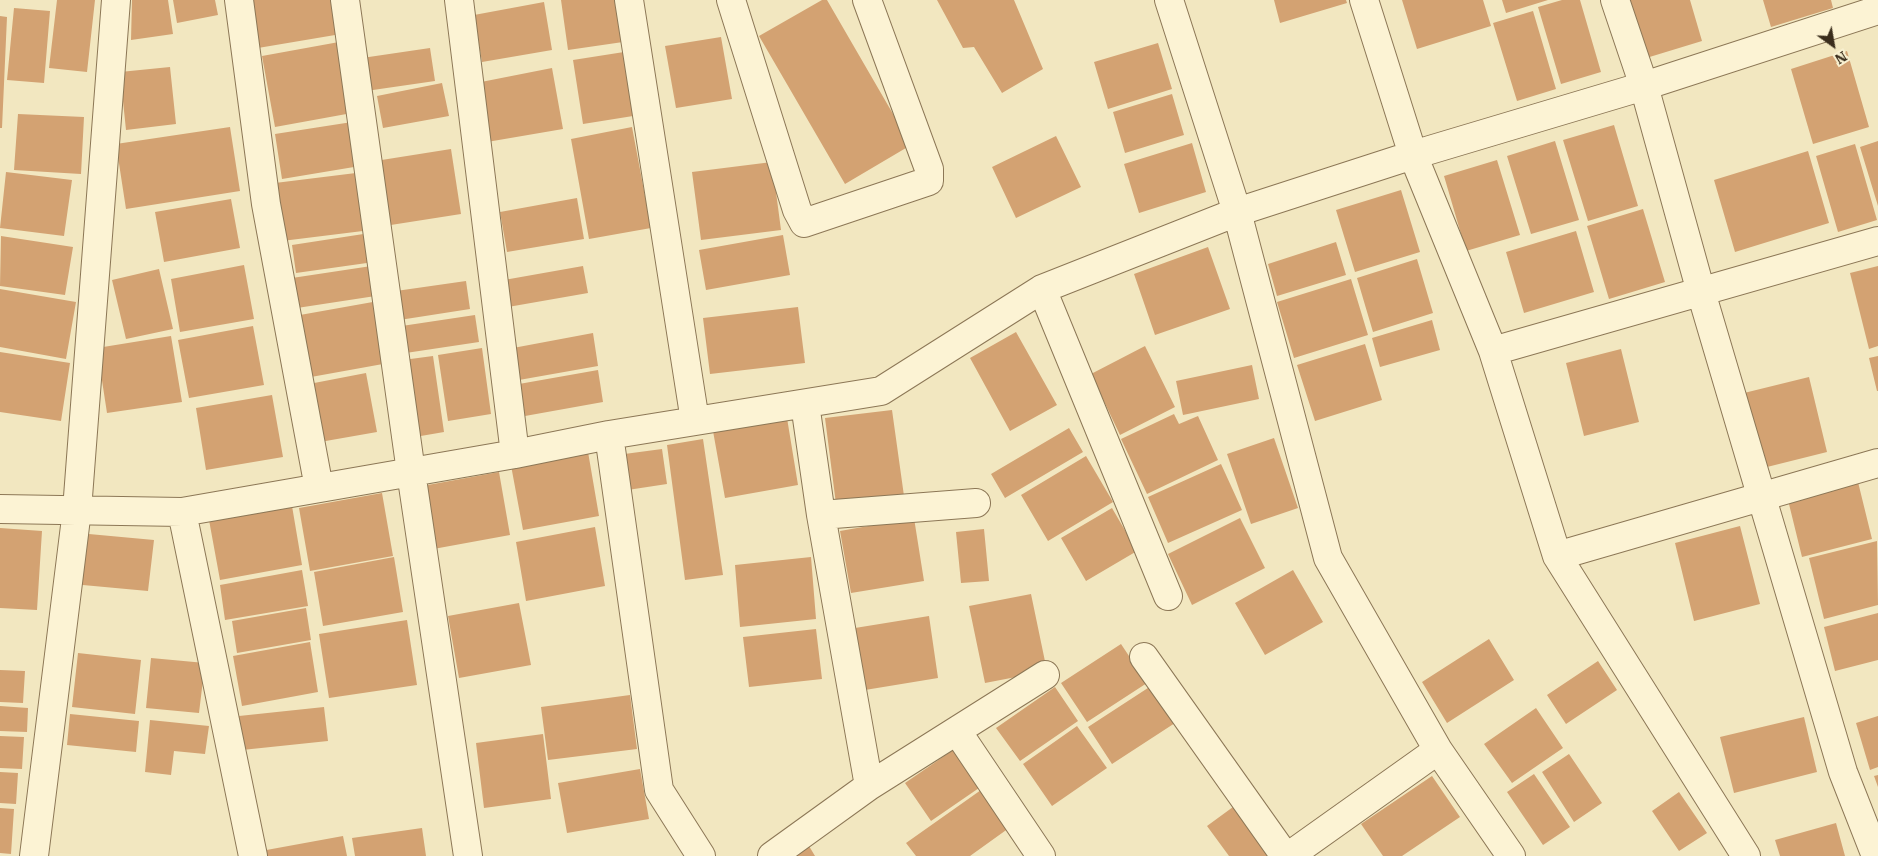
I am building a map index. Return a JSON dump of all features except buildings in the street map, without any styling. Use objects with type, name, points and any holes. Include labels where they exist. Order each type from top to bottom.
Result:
[{"type":"street","points":[[34,856],[77,510],[116,0]]},
{"type":"street","points":[[240,0],[266,204],[319,488]]},
{"type":"street","points":[[345,0],[411,472],[468,856]]},
{"type":"street","points":[[460,0],[515,454]]},
{"type":"street","points":[[629,0],[695,421]]},
{"type":"street","points":[[731,0],[797,210],[804,222],[929,181],[929,169],[867,0]]},
{"type":"street","points":[[1169,0],[1237,212],[1328,558],[1438,750],[1511,856]]},
{"type":"street","points":[[1364,0],[1413,155],[1493,351],[1557,556],[1746,856]]},
{"type":"street","points":[[1615,0],[1644,86],[1702,292],[1844,772],[1876,856]]},
{"type":"street","points":[[0,509],[182,512],[515,454],[609,435],[881,391],[1042,289],[1237,212],[1413,155],[1644,86],[1875,7]]},
{"type":"street","points":[[1493,351],[1878,241]]},
{"type":"street","points":[[1042,289],[1168,596]]},
{"type":"street","points":[[805,404],[821,515],[869,786]]},
{"type":"street","points":[[609,435],[659,790],[701,856]]},
{"type":"street","points":[[1557,556],[1878,463]]},
{"type":"street","points":[[821,515],[976,503]]},
{"type":"street","points":[[182,512],[253,856]]},
{"type":"street","points":[[1144,657],[1285,856]]},
{"type":"street","points":[[772,856],[869,786],[1045,676]]},
{"type":"street","points":[[957,731],[1041,856]]},
{"type":"street","points":[[1289,856],[1438,750]]}]
